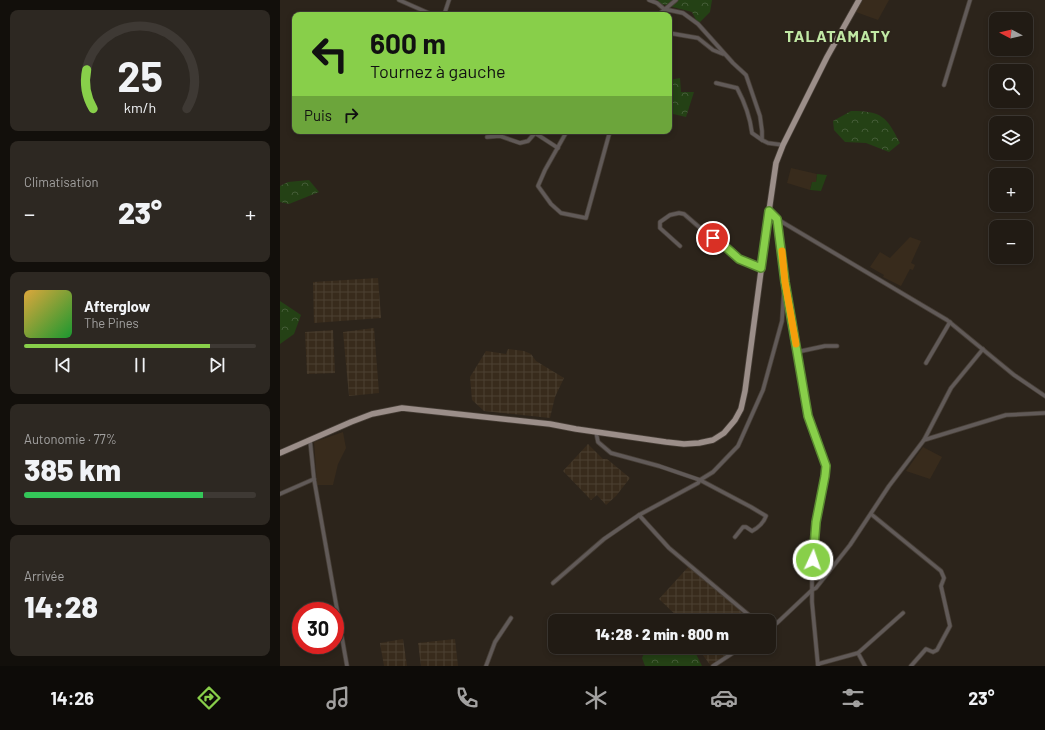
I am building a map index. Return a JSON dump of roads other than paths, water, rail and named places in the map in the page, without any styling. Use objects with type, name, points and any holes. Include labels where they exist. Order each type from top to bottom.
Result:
[{"type":"main road","points":[[280,452],[372,414],[402,408],[550,424],[596,432],[689,444],[707,442],[724,433],[735,420],[741,409],[745,391],[776,163],[783,145],[827,57],[859,0]]},
{"type":"street","points":[[399,0],[426,12]]},
{"type":"street","points":[[445,12],[449,0]]},
{"type":"street","points":[[649,0],[657,3],[664,10],[682,14],[698,24],[746,75],[760,116],[762,140]]},
{"type":"street","points":[[662,12],[676,0]]},
{"type":"street","points":[[944,86],[970,0]]},
{"type":"street","points":[[672,34],[698,38],[713,50],[726,55]]},
{"type":"street","points":[[716,83],[737,88],[746,104],[751,122],[752,133],[768,143],[783,145]]},
{"type":"street","points":[[487,137],[500,136],[520,143],[528,141],[534,134]]},
{"type":"street","points":[[537,134],[558,148]]},
{"type":"street","points":[[565,134],[545,170],[538,186],[551,204],[562,213],[586,218],[609,134]]},
{"type":"street","points":[[769,211],[777,219],[892,286],[950,322],[1014,375],[1045,396]]},
{"type":"street","points":[[680,246],[660,228],[660,222],[670,215],[679,213],[684,214],[739,259],[761,268]]},
{"type":"street","points":[[777,219],[785,282],[808,416],[826,466],[816,522],[812,590],[818,665],[858,653],[903,613]]},
{"type":"street","points":[[553,583],[604,539],[639,515],[698,483],[700,480],[713,472],[738,446],[763,390],[782,321],[785,282]]},
{"type":"street","points":[[926,363],[950,322]]},
{"type":"street","points":[[797,352],[825,346],[837,346]]},
{"type":"street","points":[[776,624],[816,588],[850,545],[889,486],[924,440],[951,388],[983,349]]},
{"type":"street","points":[[924,440],[1006,415],[1045,413]]},
{"type":"street","points":[[596,432],[598,442],[611,453],[659,466],[700,480],[766,516],[763,522],[755,529],[752,531],[746,527],[743,527],[735,537]]},
{"type":"street","points":[[310,440],[314,479],[347,666]]},
{"type":"street","points":[[280,494],[314,479]]},
{"type":"street","points":[[871,514],[941,571],[944,578],[941,586],[950,626],[938,650],[933,652],[926,649],[911,666]]},
{"type":"street","points":[[639,515],[669,548],[748,614]]},
{"type":"street","points":[[486,666],[495,642],[511,618]]},
{"type":"street","points":[[858,653],[866,666]]},
{"type":"street","points":[[713,666],[731,654]]},
{"type":"district","name":"TALATAMATY","points":[[838,35]]}]
